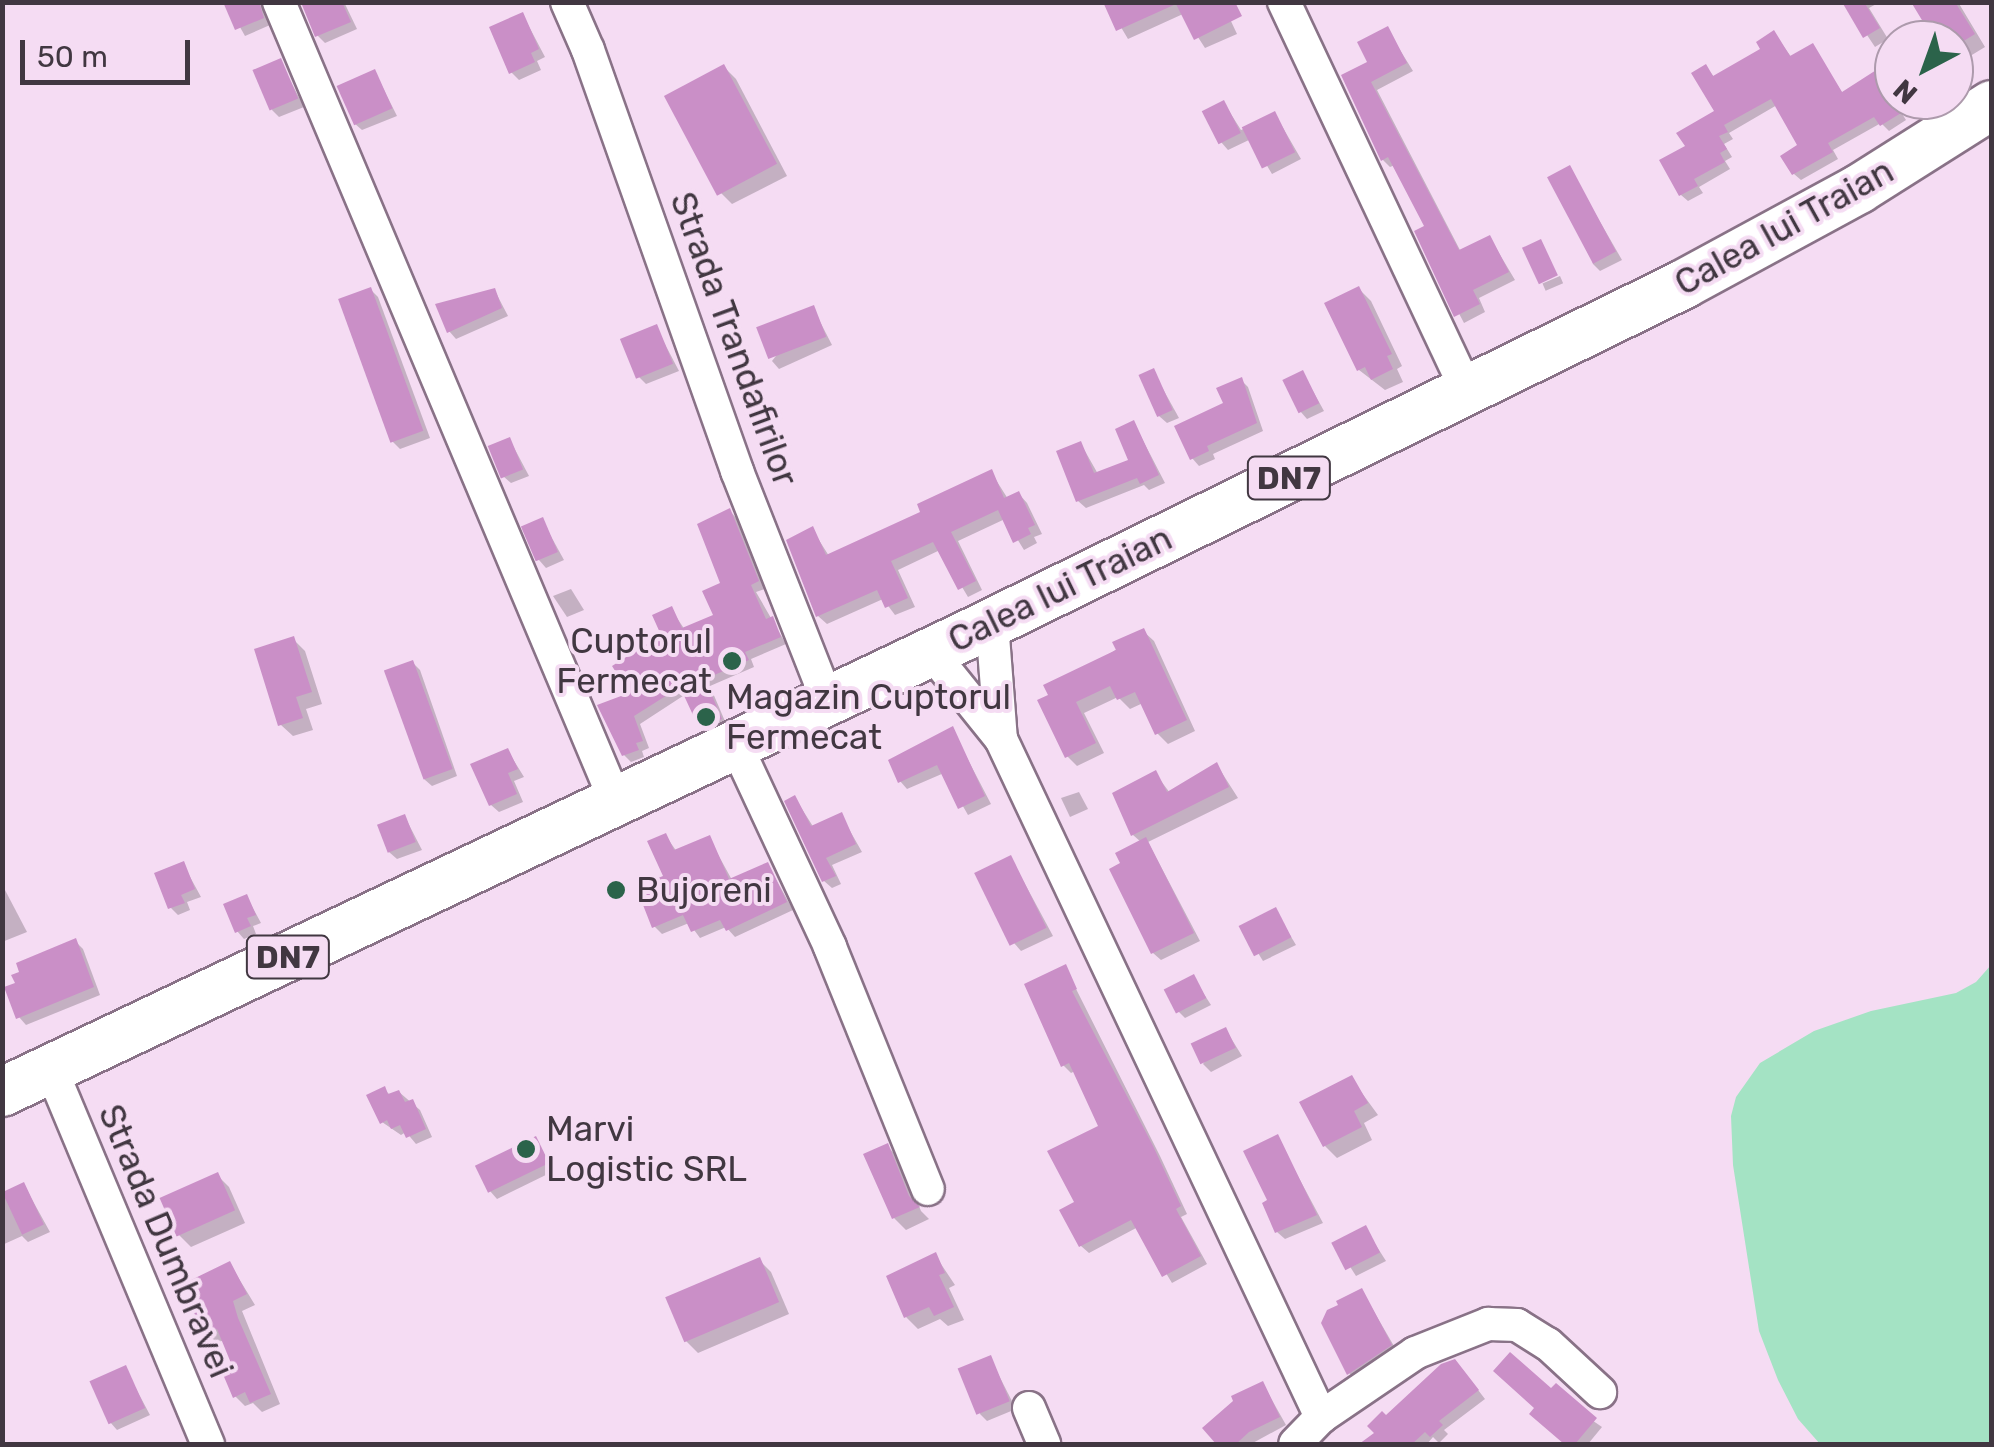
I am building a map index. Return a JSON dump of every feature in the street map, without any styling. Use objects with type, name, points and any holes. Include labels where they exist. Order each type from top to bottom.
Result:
[{"type":"highway","name":"Calea lui Traian","points":[[2,1092],[736,746],[1468,391],[1773,238],[1992,105]]},
{"type":"street","points":[[279,2],[616,802]]},
{"type":"street","name":"Strada Trandafirilor","points":[[567,2],[588,50],[738,471],[828,702]]},
{"type":"street","points":[[1284,2],[1468,391]]},
{"type":"street","points":[[992,623],[1001,739]]},
{"type":"street","points":[[931,652],[1001,739],[1321,1418]]},
{"type":"street","points":[[736,746],[830,947],[928,1189]]},
{"type":"street","name":"Strada Dumbravei","points":[[51,1069],[208,1444]]},
{"type":"street","points":[[1295,1444],[1321,1418],[1416,1353],[1488,1324],[1517,1326],[1548,1344],[1600,1392]]},
{"type":"street","points":[[1029,1408],[1044,1444]]},
{"type":"green space","points":[[1991,965],[1991,1444],[1820,1444],[1798,1419],[1759,1331],[1733,1165],[1731,1116],[1736,1097],[1760,1063],[1814,1031],[1871,1011],[1956,993],[1976,982]]},
{"type":"building","points":[[223,2],[259,2],[264,18],[235,30]]},
{"type":"building","points":[[342,2],[351,22],[315,37],[302,5]]},
{"type":"building","points":[[1103,2],[1235,2],[1242,16],[1194,40],[1176,4],[1116,31]]},
{"type":"building","points":[[1842,2],[1864,2],[1875,20],[1874,32],[1863,38]]},
{"type":"building","points":[[1911,2],[1955,2],[1966,20],[1922,20]]},
{"type":"building","points":[[523,12],[539,49],[531,53],[535,62],[509,74],[489,27]]},
{"type":"building","points":[[1388,26],[1407,63],[1371,82],[1459,250],[1490,235],[1509,272],[1473,290],[1480,304],[1454,317],[1414,231],[1424,226],[1388,157],[1381,161],[1341,75],[1367,62],[1357,42]]},
{"type":"building","points":[[1774,30],[1790,56],[1813,43],[1842,92],[1874,71],[1874,117],[1828,143],[1833,152],[1792,175],[1780,156],[1797,145],[1771,99],[1724,125],[1728,132],[1719,136],[1727,149],[1720,153],[1725,162],[1694,179],[1698,186],[1679,196],[1659,160],[1685,146],[1676,133],[1714,111],[1691,73],[1706,64],[1713,76],[1760,49],[1756,42]]},
{"type":"building","points":[[281,58],[298,99],[270,111],[252,70]]},
{"type":"building","points":[[724,64],[777,164],[717,196],[664,96]]},
{"type":"building","points":[[375,69],[392,108],[354,125],[337,86]]},
{"type":"building","points":[[1224,100],[1241,133],[1219,144],[1202,111]]},
{"type":"building","points":[[1275,111],[1295,152],[1262,169],[1242,127]]},
{"type":"building","points":[[1570,165],[1616,252],[1593,264],[1547,177]]},
{"type":"building","points":[[1541,239],[1558,275],[1539,284],[1522,248]]},
{"type":"building","points":[[1359,286],[1392,354],[1387,356],[1393,369],[1371,380],[1365,367],[1357,371],[1324,303]]},
{"type":"building","points":[[371,287],[423,431],[390,443],[338,299]]},
{"type":"building","points":[[495,288],[502,308],[447,333],[435,304]]},
{"type":"building","points":[[814,305],[826,337],[768,359],[756,327]]},
{"type":"building","points":[[657,324],[673,364],[636,379],[620,339]]},
{"type":"building","points":[[1154,368],[1173,410],[1157,417],[1138,375]]},
{"type":"building","points":[[1303,370],[1319,403],[1299,413],[1282,380]]},
{"type":"building","points":[[1242,377],[1257,423],[1207,446],[1209,451],[1190,460],[1174,426],[1223,403],[1216,388]]},
{"type":"building","points":[[1134,420],[1159,475],[1140,484],[1137,478],[1076,502],[1056,451],[1081,441],[1094,473],[1128,460],[1115,429]]},
{"type":"building","points":[[510,437],[523,469],[501,478],[488,446]]},
{"type":"building","points":[[992,469],[1004,498],[1019,491],[1035,525],[1028,528],[1031,534],[1013,543],[998,510],[951,532],[976,581],[958,590],[933,542],[891,561],[908,598],[885,608],[877,590],[816,617],[786,540],[813,526],[826,555],[920,512],[917,504]]},
{"type":"building","points":[[730,508],[759,581],[751,585],[766,619],[773,616],[781,637],[745,652],[749,660],[705,679],[722,719],[699,728],[680,687],[634,716],[643,741],[636,743],[639,750],[622,756],[597,705],[629,693],[612,666],[661,635],[652,615],[672,606],[682,628],[713,615],[702,591],[720,583],[697,524]]},
{"type":"building","points":[[543,517],[558,552],[536,561],[521,526]]},
{"type":"building","points":[[1144,628],[1187,720],[1155,735],[1135,692],[1117,700],[1110,686],[1076,702],[1096,743],[1065,758],[1037,700],[1048,695],[1043,685],[1116,650],[1112,642]]},
{"type":"building","points":[[294,636],[312,692],[296,697],[303,718],[278,726],[254,649]]},
{"type":"building","points":[[413,660],[453,769],[424,780],[384,671]]},
{"type":"building","points":[[953,726],[985,796],[958,809],[937,765],[898,783],[888,760]]},
{"type":"building","points":[[508,748],[518,769],[508,773],[517,794],[489,806],[470,764]]},
{"type":"building","points":[[1217,762],[1229,787],[1131,836],[1112,793],[1156,770],[1167,792]]},
{"type":"building","points":[[795,795],[811,826],[842,812],[856,844],[826,858],[836,876],[822,882],[784,801]]},
{"type":"building","points":[[405,814],[416,842],[388,853],[377,825]]},
{"type":"building","points":[[666,833],[674,850],[710,835],[729,879],[768,862],[787,902],[726,931],[720,920],[691,932],[683,915],[652,928],[636,887],[663,876],[647,841]]},
{"type":"building","points":[[1146,837],[1194,933],[1151,954],[1109,869],[1120,863],[1115,853]]},
{"type":"building","points":[[1011,855],[1047,928],[1010,946],[974,873]]},
{"type":"building","points":[[184,861],[195,889],[181,895],[185,903],[168,909],[154,873]]},
{"type":"building","points":[[247,894],[256,915],[247,918],[251,926],[235,933],[223,904]]},
{"type":"building","points":[[1276,907],[1291,937],[1254,956],[1239,926]]},
{"type":"building","points":[[76,938],[94,987],[16,1019],[4,987],[15,983],[11,975],[19,972],[16,963]]},
{"type":"building","points":[[1066,964],[1077,989],[1072,991],[1153,1146],[1181,1206],[1176,1209],[1201,1256],[1162,1277],[1131,1220],[1079,1247],[1059,1210],[1074,1202],[1047,1151],[1098,1126],[1069,1063],[1061,1067],[1024,984]]},
{"type":"building","points":[[1194,974],[1206,998],[1176,1013],[1164,989]]},
{"type":"building","points":[[1226,1027],[1236,1048],[1200,1064],[1191,1043]]},
{"type":"building","points":[[1352,1075],[1368,1103],[1354,1111],[1362,1127],[1323,1147],[1299,1102]]},
{"type":"building","points":[[385,1086],[388,1094],[399,1090],[405,1102],[413,1099],[426,1129],[406,1138],[400,1125],[391,1129],[387,1120],[380,1124],[366,1095]]},
{"type":"building","points":[[1278,1134],[1317,1215],[1275,1233],[1262,1203],[1267,1200],[1243,1151]]},
{"type":"building","points":[[536,1136],[549,1163],[488,1193],[475,1166]]},
{"type":"building","points":[[888,1143],[909,1196],[920,1207],[892,1219],[863,1154]]},
{"type":"building","points":[[218,1172],[235,1210],[177,1236],[160,1198]]},
{"type":"building","points":[[24,1182],[44,1225],[22,1235],[2,1192]]},
{"type":"building","points":[[1366,1225],[1380,1253],[1345,1270],[1331,1243]]},
{"type":"building","points":[[936,1252],[945,1273],[939,1275],[954,1307],[934,1316],[929,1307],[904,1318],[886,1276]]},
{"type":"building","points":[[760,1257],[779,1302],[684,1342],[665,1297]]},
{"type":"building","points":[[230,1261],[247,1294],[233,1301],[238,1318],[271,1394],[250,1403],[245,1392],[233,1398],[222,1372],[233,1368],[217,1329],[205,1335],[194,1313],[203,1309],[189,1281]]},
{"type":"building","points":[[1362,1288],[1392,1345],[1347,1375],[1321,1323],[1327,1310],[1338,1305],[1336,1301]]},
{"type":"building","points":[[1510,1352],[1551,1388],[1556,1383],[1597,1418],[1575,1444],[1564,1444],[1529,1414],[1534,1408],[1493,1371]]},
{"type":"building","points":[[991,1355],[1010,1401],[976,1415],[958,1368]]},
{"type":"building","points":[[1455,1359],[1479,1390],[1439,1421],[1443,1425],[1430,1437],[1425,1432],[1412,1444],[1359,1444],[1374,1433],[1367,1426],[1382,1411],[1386,1415],[1441,1364]]},
{"type":"building","points":[[126,1365],[145,1408],[109,1424],[89,1381]]},
{"type":"building","points":[[1263,1381],[1280,1417],[1249,1432],[1236,1444],[1216,1444],[1202,1428],[1233,1401],[1231,1396]]},
{"type":"place","name":"Cuptorul Fermecat","points":[[732,661]]},
{"type":"place","name":"Magazin Cuptorul Fermecat","points":[[706,717]]},
{"type":"place","name":"Bujoreni","points":[[616,890]]},
{"type":"place","name":"Marvi Logistic SRL","points":[[526,1149]]}]
